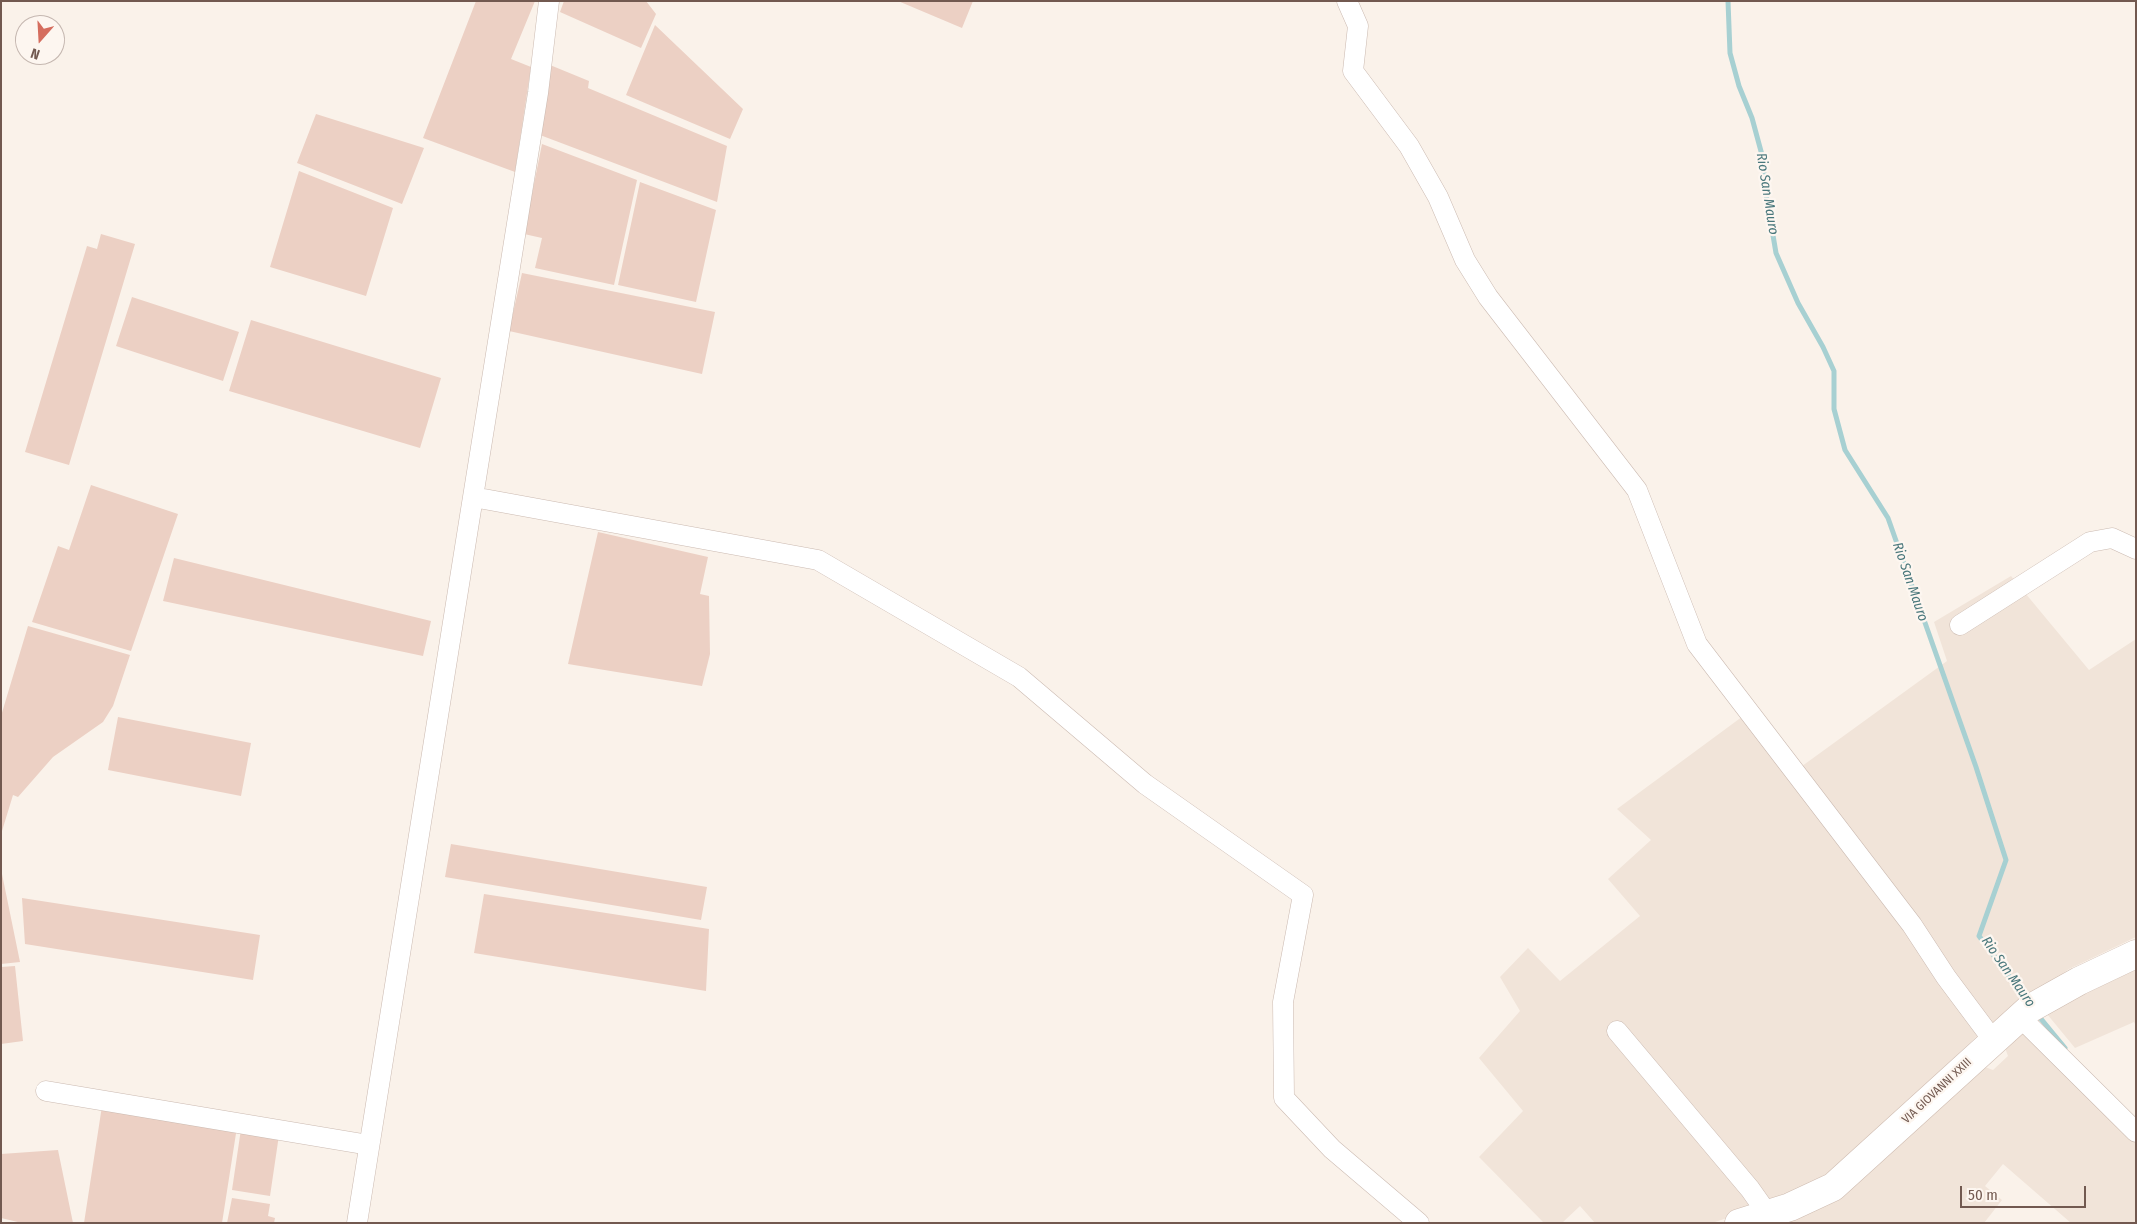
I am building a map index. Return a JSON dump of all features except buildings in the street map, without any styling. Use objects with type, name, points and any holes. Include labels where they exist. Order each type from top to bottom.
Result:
[{"type":"main road","name":"VIA GIOVANNI XXIII","points":[[1738,1223],[1771,1218],[1834,1187],[1993,1040],[2030,1009],[2136,954]]},
{"type":"street","points":[[356,1223],[538,93],[550,1]]},
{"type":"street","points":[[1347,1],[1358,26],[1353,71],[1409,146],[1438,197],[1465,260],[1488,297],[1637,490],[1697,644],[1912,925],[1946,977],[1993,1040]]},
{"type":"street","points":[[473,497],[818,560],[1019,677],[1145,784],[1303,895],[1283,1002],[1284,1098],[1332,1149],[1418,1223]]},
{"type":"street","points":[[1960,625],[2090,542],[2112,538],[2136,549]]},
{"type":"street","points":[[2030,1009],[2136,1132]]},
{"type":"street","points":[[1617,1031],[1750,1189],[1771,1218]]},
{"type":"street","points":[[46,1091],[369,1144]]},
{"type":"shaded area","points":[[2011,576],[2089,670],[2136,639],[2136,937],[2069,969],[1976,1037],[1853,1153],[1808,1188],[1772,1203],[1712,1223],[1595,1223],[1580,1206],[1562,1223],[1544,1223],[1479,1157],[1523,1111],[1479,1058],[1520,1011],[1500,977],[1528,948],[1560,981],[1640,916],[1608,879],[1651,840],[1617,809],[1754,708],[1798,769],[1947,661],[1934,622]]},
{"type":"shaded area","points":[[2136,970],[2136,1026],[2134,1022],[2075,1048],[2047,1014],[2054,1008]]},
{"type":"shaded area","points":[[2024,1032],[2136,1142],[2136,1223],[2071,1223],[2003,1164],[1985,1186],[2002,1200],[1984,1223],[1783,1223],[1985,1067],[1993,1070],[2008,1056],[2005,1048]]},
{"type":"waterway","name":"Rio San Mauro","points":[[1728,1],[1730,53],[1739,86],[1752,118],[1762,155],[1766,194],[1776,253],[1798,303],[1823,347],[1834,371],[1834,409],[1845,450],[1888,518],[1976,767],[2006,860],[1979,936],[2028,1001]]},
{"type":"waterway","name":"Rio San Mauro","points":[[2037,1014],[2065,1048]]}]
